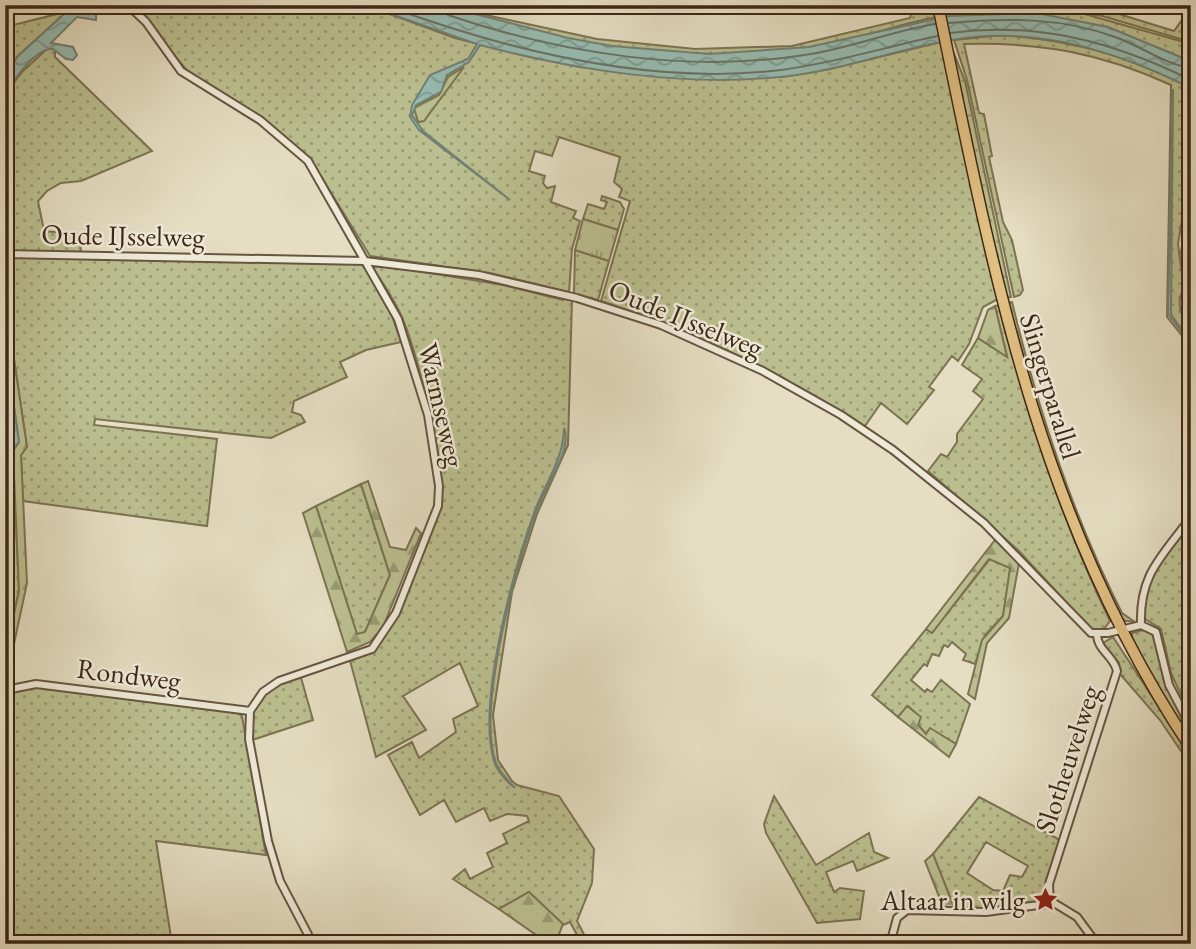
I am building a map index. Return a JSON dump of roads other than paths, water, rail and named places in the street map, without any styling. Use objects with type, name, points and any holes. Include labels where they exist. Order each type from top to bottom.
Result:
[{"type":"main road","name":"Slingerparallel","points":[[939,8],[1026,392],[1073,529],[1142,671],[1191,748]]},
{"type":"street","name":"Warmseweg","points":[[128,5],[146,22],[181,71],[260,120],[308,161],[403,332],[428,415],[439,486],[438,506],[396,613],[372,649],[279,681],[262,692],[250,711]]},
{"type":"street","name":"Oude IJsselweg","points":[[5,254],[365,261],[478,275],[577,298],[682,334],[763,371],[841,415],[919,470],[984,523],[1085,628],[1097,634]]},
{"type":"street","points":[[1141,625],[1140,602],[1148,576],[1165,547],[1191,517]]},
{"type":"street","points":[[1097,634],[1141,625],[1156,632],[1169,685],[1191,727]]},
{"type":"street","name":"Slotheuvelweg","points":[[1050,903],[1049,884],[1117,671],[1114,661],[1100,646],[1097,634]]},
{"type":"street","name":"Rondweg","points":[[5,693],[10,688],[36,684],[250,711]]},
{"type":"street","points":[[250,711],[249,739],[268,841],[280,881],[313,944]]},
{"type":"street","points":[[890,944],[897,918],[907,910],[986,912],[1050,903],[1072,912],[1097,944]]},
{"type":"water","points":[[74,5],[96,5],[96,20],[77,17],[51,43],[73,47],[77,55],[73,60],[66,59],[53,49],[39,53],[5,95],[5,75],[18,56]]},
{"type":"water","points":[[365,5],[440,5],[568,38],[612,46],[709,54],[809,47],[949,16],[1036,13],[1108,27],[1190,61],[1191,88],[1105,53],[1045,39],[1015,36],[952,40],[824,70],[742,80],[667,78],[591,69],[480,45],[469,62],[447,75],[441,92],[416,105],[412,115],[423,131],[510,200],[419,130],[410,117],[412,105],[430,75],[468,59],[477,44]]},
{"type":"water","points":[[1173,89],[1171,314],[1191,344],[1168,314]]},
{"type":"water","points":[[5,390],[14,407],[19,442],[5,458]]},
{"type":"water","points":[[564,428],[566,437],[562,456],[529,531],[510,597],[495,673],[491,739],[496,763],[515,788],[503,777],[496,767],[490,739],[490,709],[493,674],[508,602],[517,568],[534,513],[561,450]]},
{"type":"waterway","points":[[1191,240],[1187,249],[1191,275]]},
{"type":"place","name":"Altaar in wilg","points":[[1045,900]]}]
